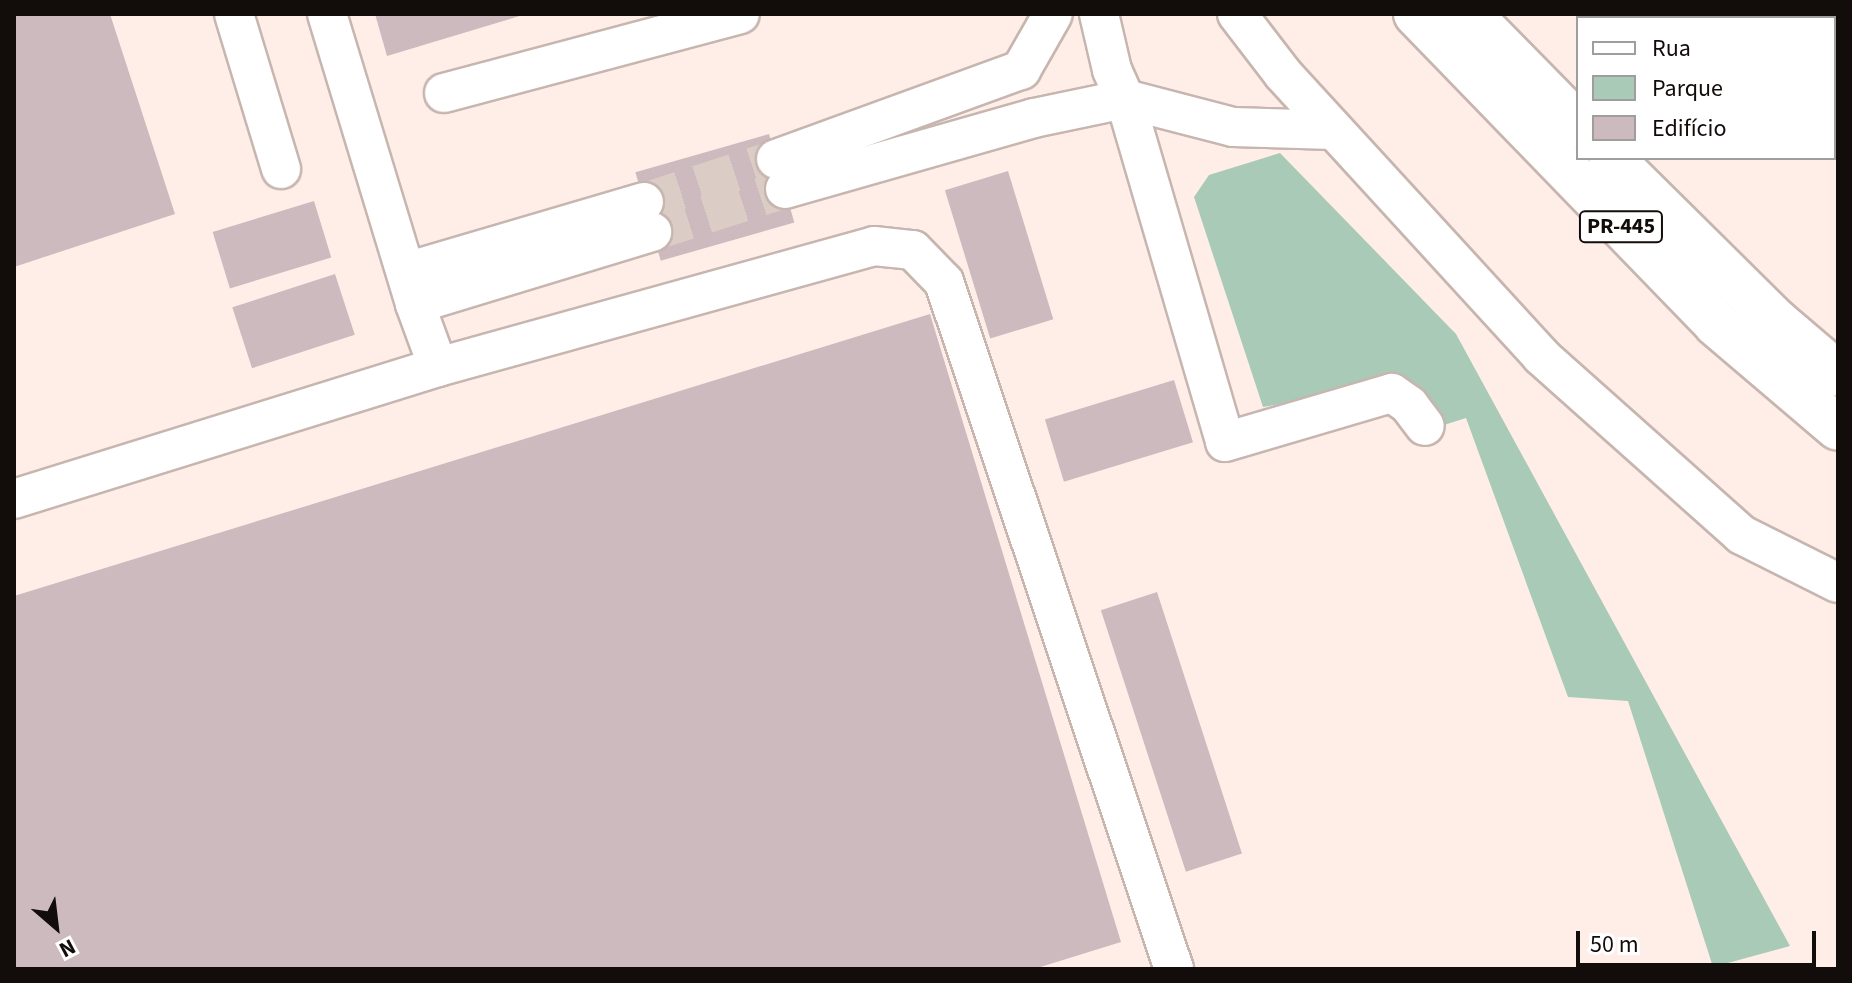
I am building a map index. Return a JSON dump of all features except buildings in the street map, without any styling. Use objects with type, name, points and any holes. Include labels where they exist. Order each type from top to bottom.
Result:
[{"type":"highway","name":"PR-445","points":[[1416,14],[1716,324],[1838,428]]},
{"type":"highway","points":[[1469,14],[1576,123]]},
{"type":"highway","name":"PR-445","points":[[1613,160],[1777,322],[1838,374]]},
{"type":"lane","points":[[234,14],[281,169]]},
{"type":"lane","points":[[327,14],[410,288],[438,367]]},
{"type":"lane","points":[[444,93],[740,14]]},
{"type":"lane","points":[[1053,14],[1021,70],[909,113],[780,174],[921,151],[1034,118],[1125,99],[1233,127],[1333,130]]},
{"type":"lane","points":[[1099,14],[1112,70],[1125,99],[1225,442],[1392,393],[1409,405],[1425,426]]},
{"type":"lane","points":[[1237,14],[1283,74],[1541,356],[1742,535],[1838,583]]},
{"type":"lane","points":[[1021,70],[1034,118]]},
{"type":"lane","points":[[909,113],[921,151]]},
{"type":"lane","points":[[410,288],[648,217]]},
{"type":"lane","points":[[14,499],[438,367],[874,246],[913,250],[944,282],[1174,969]]},
{"type":"green space","points":[[1280,153],[1456,334],[1790,946],[1713,967],[1628,701],[1568,697],[1466,418],[1444,425],[1404,384],[1263,407],[1194,197],[1209,175]]},
{"type":"tunnel","points":[[644,202],[776,159]]},
{"type":"tunnel","points":[[652,232],[785,189]]}]
